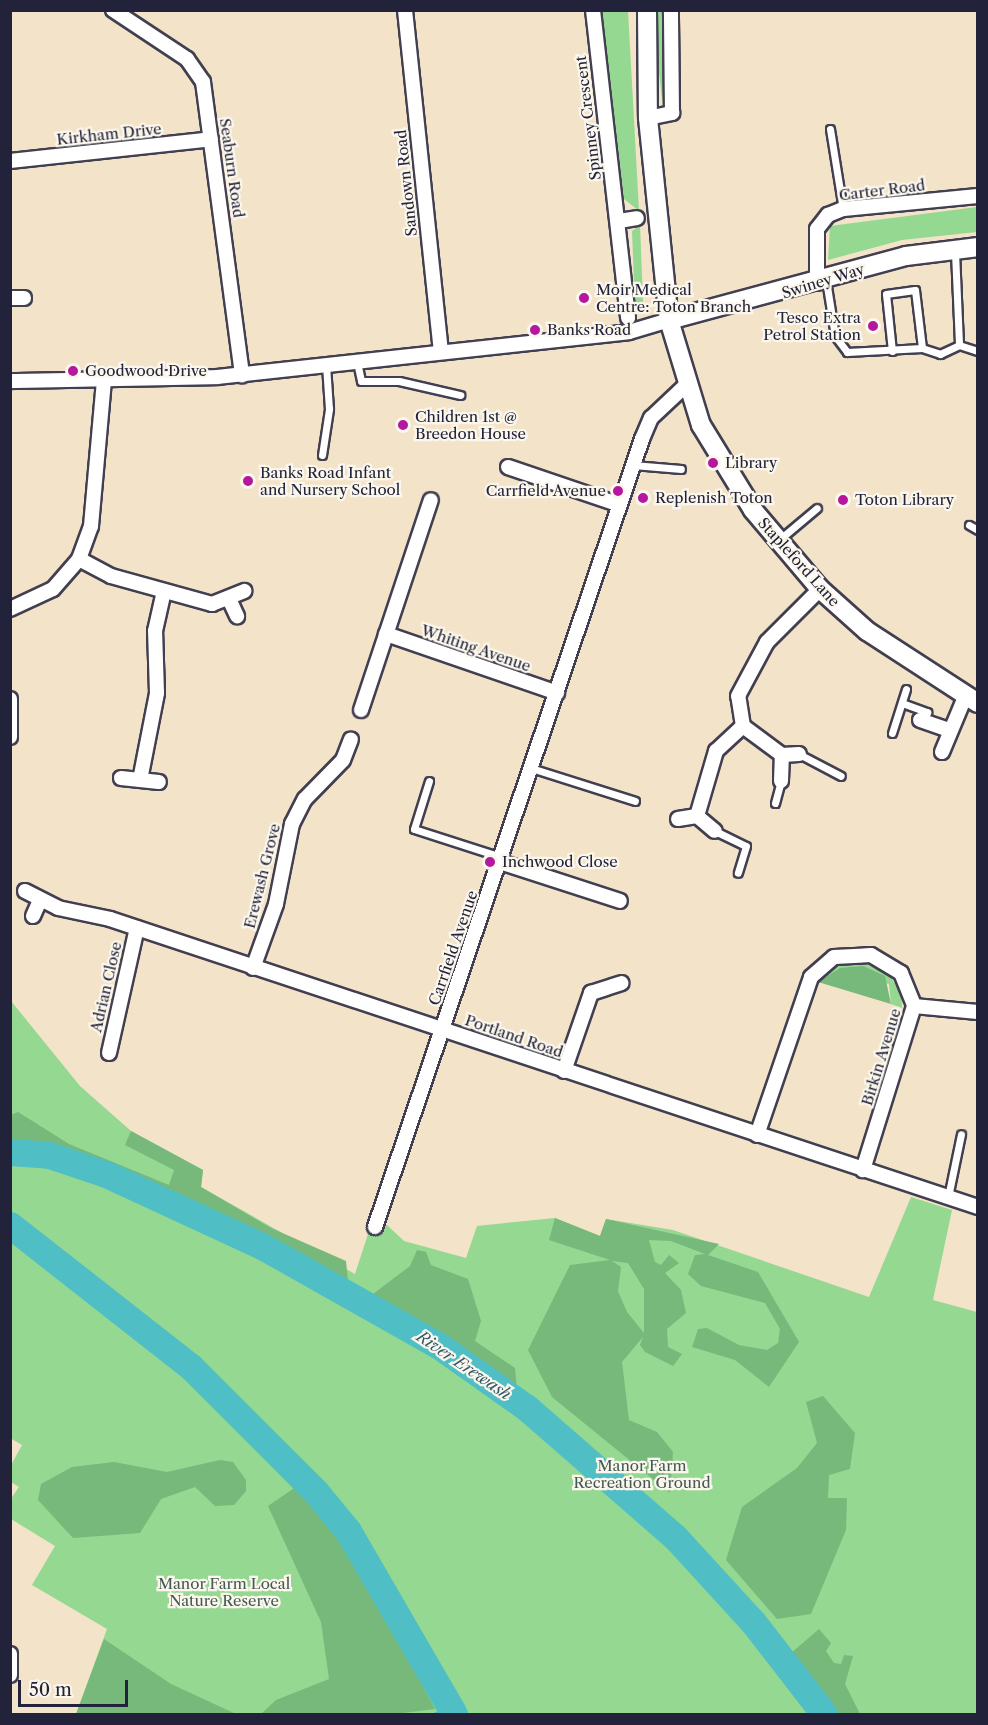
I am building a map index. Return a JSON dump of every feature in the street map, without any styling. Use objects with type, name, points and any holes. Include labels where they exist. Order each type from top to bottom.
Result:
[{"type":"main road","name":"Stapleford Lane","points":[[647,10],[648,118],[669,320],[686,386],[717,453],[777,541],[820,589],[867,631],[971,700]]},
{"type":"main road","name":"Swiney Way","points":[[669,320],[821,282],[906,256],[978,247]]},
{"type":"street","name":"Seaburn Road","points":[[113,10],[192,64],[205,89],[242,375]]},
{"type":"street","name":"Sandown Road","points":[[405,10],[441,352]]},
{"type":"street","name":"Spinney Crescent","points":[[593,10],[619,221],[628,318]]},
{"type":"street","points":[[648,118],[672,113],[671,10]]},
{"type":"street","name":"Kirkham Drive","points":[[10,161],[211,139]]},
{"type":"street","name":"Carter Road","points":[[821,282],[817,229],[828,215],[843,209],[978,196]]},
{"type":"street","points":[[619,221],[637,218]]},
{"type":"street","points":[[10,381],[242,375],[629,332],[669,320]]},
{"type":"street","points":[[10,609],[53,589],[80,559],[91,526],[104,380]]},
{"type":"street","name":"Carrfield Avenue","points":[[375,1227],[633,465],[651,418],[686,386]]},
{"type":"street","points":[[508,467],[620,505]]},
{"type":"street","points":[[361,710],[431,500]]},
{"type":"street","points":[[80,559],[111,576],[212,604],[230,602],[244,591]]},
{"type":"street","points":[[799,754],[782,755],[743,726],[738,696],[749,670],[767,642],[820,589]]},
{"type":"street","points":[[140,780],[157,693],[155,632],[164,591]]},
{"type":"street","points":[[230,602],[237,616]]},
{"type":"street","name":"Whiting Avenue","points":[[386,634],[556,693]]},
{"type":"street","points":[[10,699],[10,737]]},
{"type":"street","points":[[942,752],[949,730],[971,700]]},
{"type":"street","points":[[922,721],[949,730]]},
{"type":"street","points":[[697,816],[716,751],[743,726]]},
{"type":"street","name":"Erewash Grove","points":[[253,968],[276,904],[291,824],[305,799],[343,760],[351,739]]},
{"type":"street","points":[[781,781],[782,755]]},
{"type":"street","points":[[121,778],[159,782]]},
{"type":"street","points":[[678,819],[697,816],[715,831]]},
{"type":"street","points":[[500,859],[613,899],[611,882]]},
{"type":"street","name":"Portland Road","points":[[25,891],[40,900],[137,928],[757,1135],[978,1206]]},
{"type":"street","points":[[33,916],[40,900]]},
{"type":"street","name":"Adrian Close","points":[[109,1053],[137,928]]},
{"type":"street","name":"Birkin Avenue","points":[[757,1135],[805,989],[825,961],[857,953],[883,959],[901,974],[914,1006],[863,1170]]},
{"type":"street","points":[[564,1071],[591,993],[621,983]]},
{"type":"street","points":[[914,1006],[978,1012]]},
{"type":"street","points":[[10,1654],[10,1675]]},
{"type":"lane","points":[[830,129],[843,209]]},
{"type":"lane","points":[[955,250],[959,345]]},
{"type":"lane","points":[[821,282],[839,348],[856,354],[922,348],[940,354],[959,345],[978,351]]},
{"type":"lane","points":[[892,351],[886,294],[915,290],[922,348]]},
{"type":"lane","points":[[357,362],[361,381],[399,381],[460,395]]},
{"type":"lane","points":[[322,455],[329,409],[326,365]]},
{"type":"lane","points":[[633,465],[681,469]]},
{"type":"lane","points":[[777,541],[817,508]]},
{"type":"lane","points":[[969,525],[978,530]]},
{"type":"lane","points":[[892,733],[906,689]]},
{"type":"lane","points":[[902,703],[927,712],[922,721]]},
{"type":"lane","points":[[799,754],[841,776]]},
{"type":"lane","points":[[531,768],[635,801]]},
{"type":"lane","points":[[429,781],[414,829],[500,859]]},
{"type":"lane","points":[[775,803],[781,781]]},
{"type":"lane","points":[[715,831],[746,846],[738,873]]},
{"type":"lane","points":[[948,1197],[962,1134]]},
{"type":"green space","points":[[602,11],[628,11],[639,211],[624,199]]},
{"type":"green space","points":[[657,11],[665,11],[663,108],[657,54]]},
{"type":"green space","points":[[977,207],[977,232],[902,240],[828,260],[830,226]]},
{"type":"green space","points":[[640,225],[643,302],[635,308],[632,231]]},
{"type":"green space","points":[[863,963],[888,974],[901,992],[902,1008],[891,1004],[889,984],[821,976],[839,965]]},
{"type":"green space","points":[[863,966],[885,976],[891,1004],[818,982],[840,968]]},
{"type":"green space","name":"Manor Farm Recreation Ground","points":[[11,1001],[80,1086],[131,1131],[203,1170],[201,1187],[355,1274],[371,1225],[387,1225],[404,1241],[466,1258],[477,1226],[555,1218],[600,1236],[606,1219],[673,1230],[869,1297],[911,1197],[952,1210],[933,1300],[977,1312],[977,1714],[76,1714],[107,1629],[32,1585],[55,1546],[11,1519],[10,1500],[19,1487],[11,1482],[11,1465],[22,1445],[10,1438]],"holes":[[[266,1448],[327,1516],[367,1572]]]},
{"type":"green space","points":[[18,1112],[69,1144],[169,1185],[174,1170],[125,1145],[131,1131],[203,1170],[201,1187],[271,1228],[346,1261],[348,1281],[101,1165],[61,1150],[11,1146],[11,1115]]},
{"type":"green space","points":[[555,1218],[600,1236],[606,1219],[719,1244],[708,1255],[758,1272],[799,1342],[769,1387],[735,1360],[692,1347],[698,1329],[707,1328],[739,1345],[767,1350],[778,1343],[780,1329],[765,1303],[701,1286],[688,1274],[695,1255],[705,1254],[671,1241],[649,1240],[655,1262],[661,1265],[669,1255],[679,1263],[665,1273],[681,1290],[686,1313],[667,1329],[668,1347],[682,1354],[673,1366],[645,1352],[640,1345],[643,1337],[622,1362],[629,1420],[657,1432],[673,1452],[670,1493],[552,1397],[528,1350],[570,1265],[610,1260],[549,1240]],"holes":[[[612,1261],[628,1263],[644,1289],[644,1333],[627,1312],[618,1291],[621,1267]]]},
{"type":"green space","points":[[417,1250],[426,1252],[431,1265],[468,1279],[481,1321],[475,1341],[515,1368],[517,1389],[373,1294],[410,1266]]},
{"type":"green space","points":[[823,1396],[855,1433],[850,1469],[829,1475],[828,1498],[847,1498],[846,1530],[811,1614],[777,1619],[726,1560],[742,1507],[797,1468],[817,1443],[806,1402]]},
{"type":"green space","points":[[220,1460],[233,1462],[246,1480],[246,1491],[234,1505],[215,1506],[195,1487],[161,1499],[140,1533],[73,1538],[38,1500],[41,1484],[72,1467],[114,1462],[167,1472]]},
{"type":"green space","points":[[300,1484],[365,1577],[435,1709],[395,1714],[261,1714],[276,1700],[329,1679],[321,1622],[268,1506]]},
{"type":"green space","points":[[819,1629],[831,1643],[826,1651],[834,1663],[841,1664],[844,1655],[853,1656],[845,1684],[860,1714],[835,1714],[790,1654]]},
{"type":"green space","points":[[104,1639],[171,1684],[236,1714],[76,1714]]},
{"type":"waterway","name":"River Erewash","points":[[10,1152],[49,1155],[106,1174],[262,1246],[438,1345],[527,1408],[675,1537],[753,1622],[824,1714]]},
{"type":"waterway","name":"River Erewash","points":[[10,1225],[190,1366],[316,1492],[348,1531],[454,1714]]},
{"type":"waterway","points":[[436,1714],[453,1711]]},
{"type":"place","name":"Moir Medical Centre: Toton Branch","points":[[584,298]]},
{"type":"place","name":"Tesco Extra Petrol Station","points":[[873,326]]},
{"type":"place","name":"Banks Road","points":[[535,330]]},
{"type":"place","name":"Goodwood Drive","points":[[73,371]]},
{"type":"place","name":"Children 1st @ Breedon House","points":[[403,425]]},
{"type":"place","name":"Library","points":[[713,463]]},
{"type":"place","name":"Banks Road Infant and Nursery School","points":[[248,481]]},
{"type":"place","name":"Carrfield Avenue","points":[[618,491]]},
{"type":"place","name":"Replenish Toton","points":[[643,498]]},
{"type":"place","name":"Toton Library","points":[[843,500]]},
{"type":"place","name":"Inchwood Close","points":[[490,862]]},
{"type":"park label","name":"Manor Farm Local Nature Reserve","points":[[224,1592]]}]
